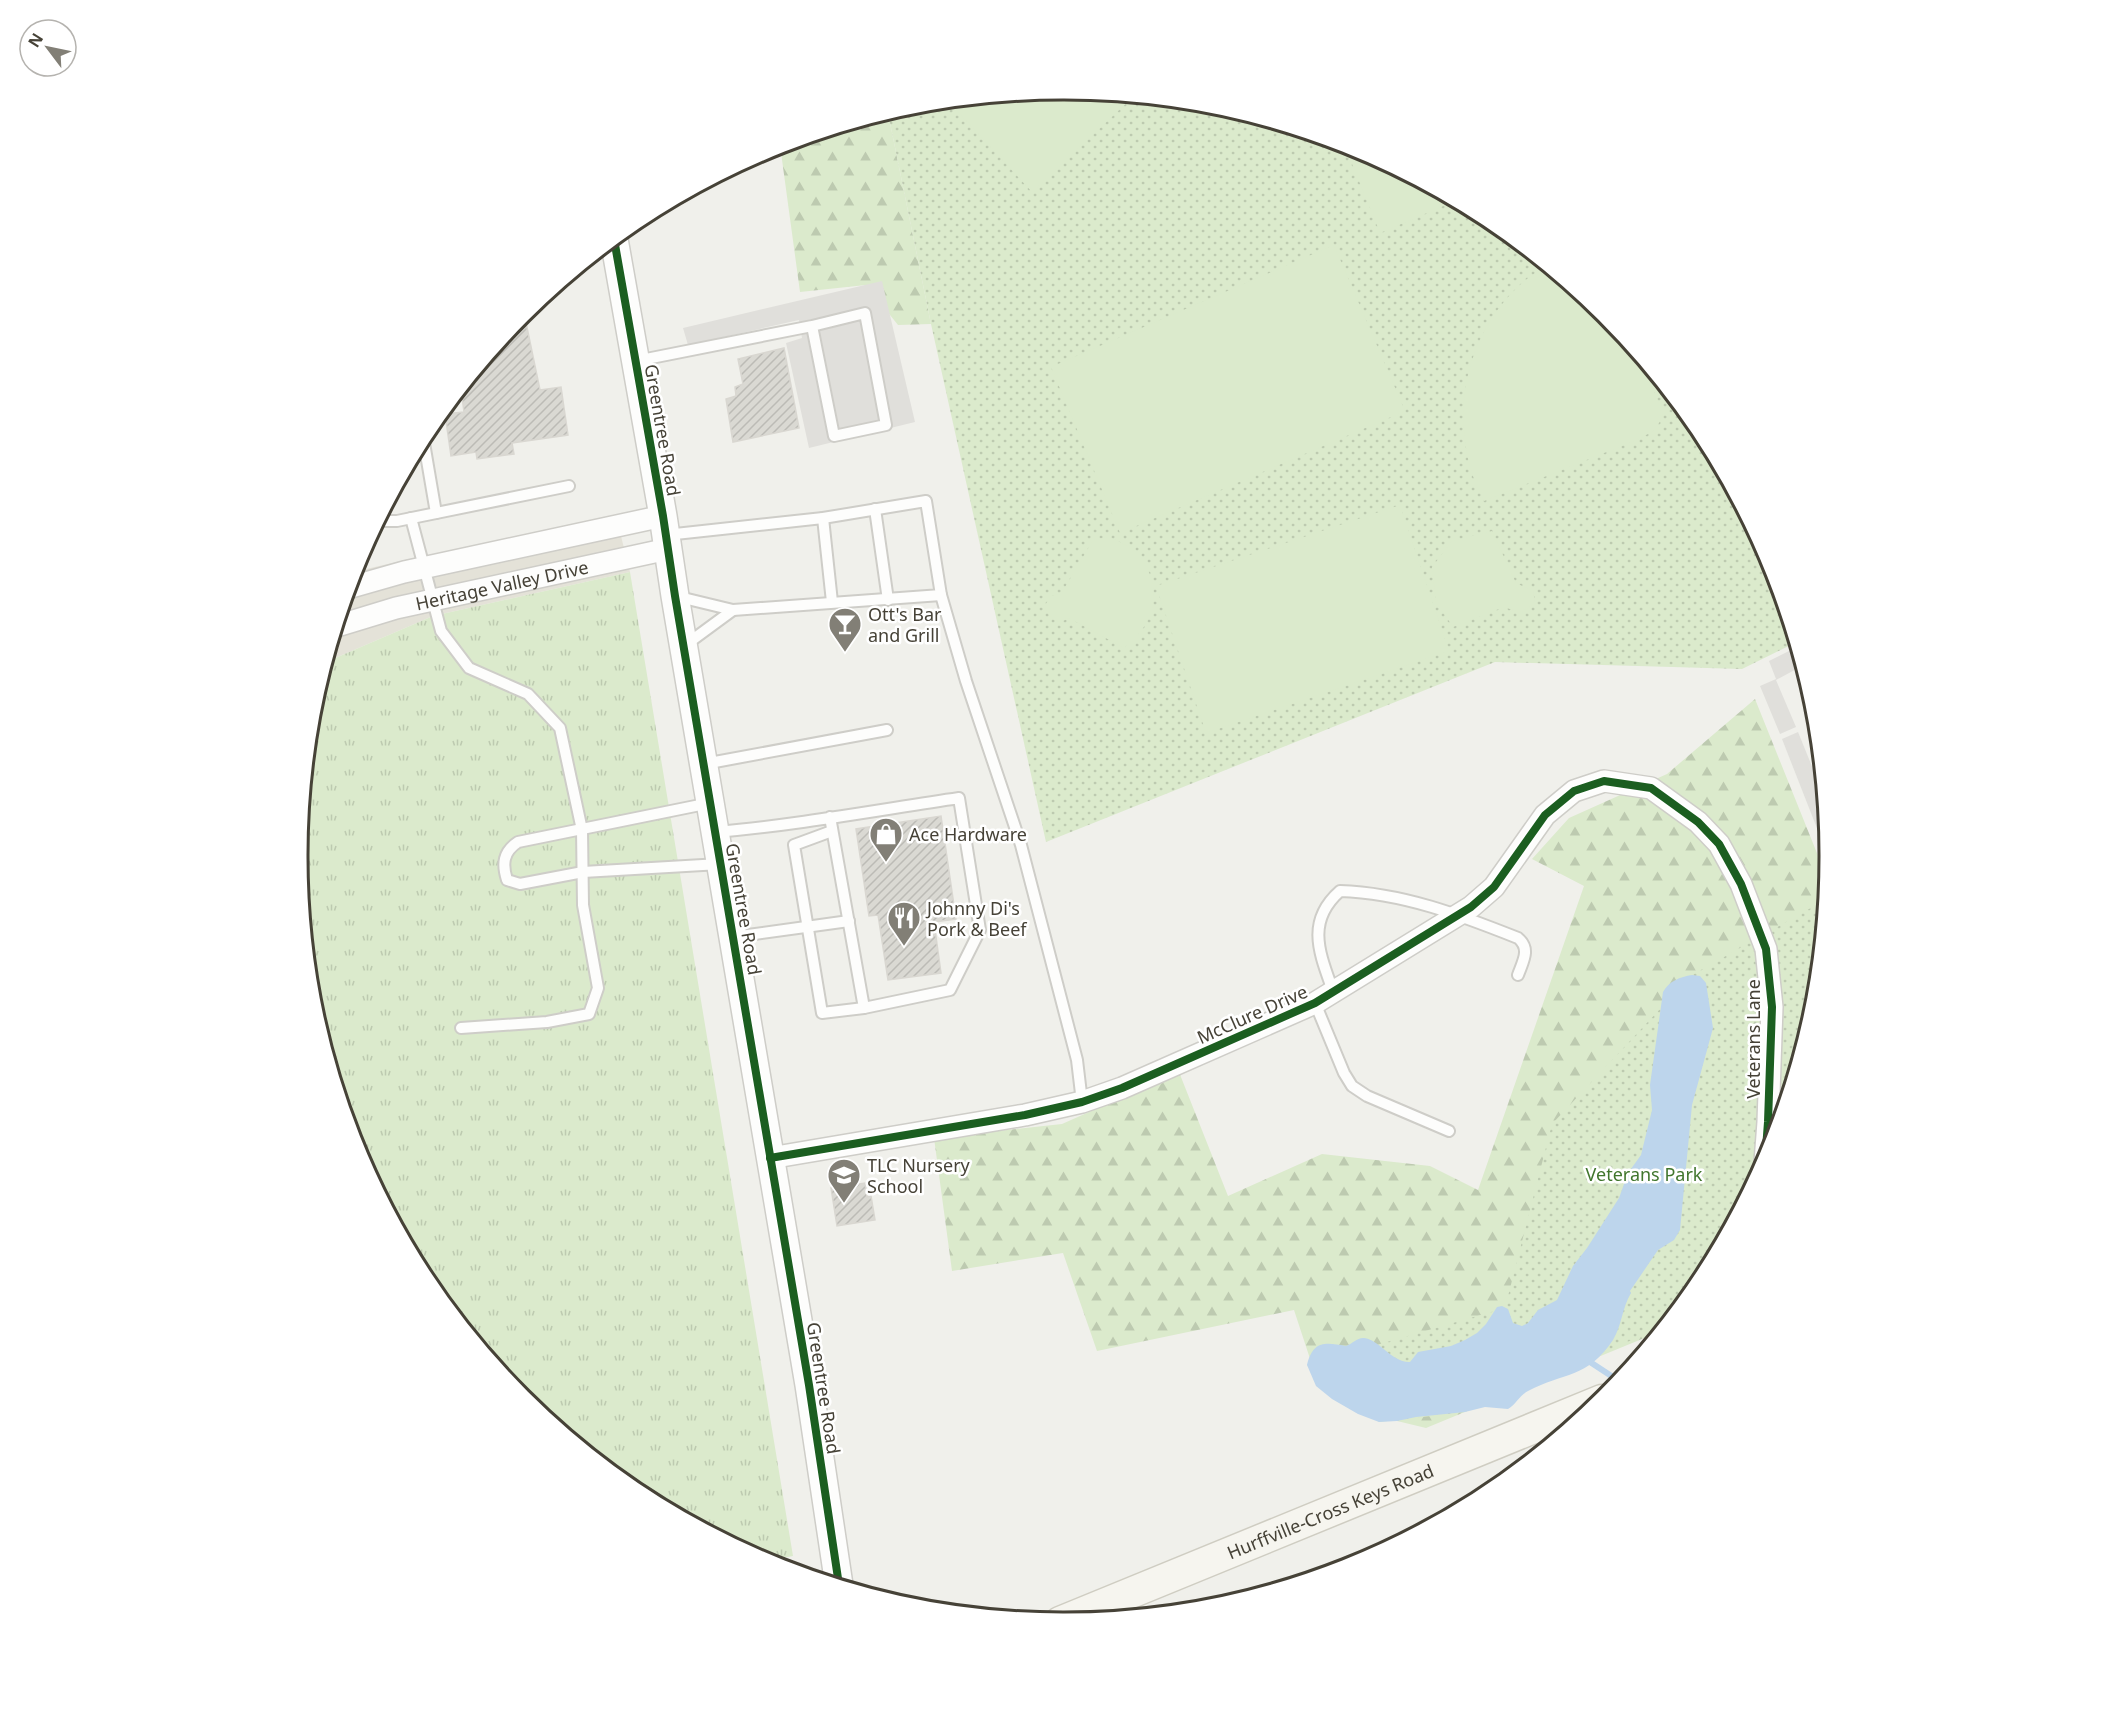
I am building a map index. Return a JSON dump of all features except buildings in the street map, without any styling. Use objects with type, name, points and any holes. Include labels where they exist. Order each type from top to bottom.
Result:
[{"type":"main road","name":"Hurffville-Cross Keys Road","points":[[1087,1611],[1576,1411]]},
{"type":"street","name":"Greentree Road","points":[[616,249],[666,533],[809,1385],[838,1576]]},
{"type":"street","name":"Heritage Valley Drive","points":[[359,584],[423,568],[666,533]]},
{"type":"street","name":"Heritage Valley Drive","points":[[345,623],[666,533]]},
{"type":"street","name":"McClure Drive","points":[[770,1158],[1025,1115],[1082,1102],[1122,1088],[1315,1002],[1458,914],[1494,887],[1545,815],[1574,791],[1604,781],[1651,789],[1673,803]]},
{"type":"street","name":"Veterans Lane","points":[[1673,803],[1698,822],[1719,844],[1741,884],[1766,949],[1772,1007],[1768,1128]]},
{"type":"lane","points":[[635,361],[812,326],[865,313],[886,425],[834,436],[812,326]]},
{"type":"lane","points":[[425,451],[436,513]]},
{"type":"lane","points":[[387,521],[397,521],[569,486]]},
{"type":"lane","points":[[666,533],[823,518],[926,501],[941,595],[966,681],[1021,845],[1077,1059],[1082,1102]]},
{"type":"lane","points":[[875,509],[888,600]]},
{"type":"lane","points":[[411,518],[431,601],[441,631],[469,668],[528,694],[560,728],[582,830],[583,905],[598,988],[589,1014],[547,1023],[461,1028]]},
{"type":"lane","points":[[823,518],[832,602]]},
{"type":"lane","points":[[675,596],[733,610],[941,595]]},
{"type":"lane","points":[[684,646],[733,610]]},
{"type":"lane","points":[[704,764],[886,730]]},
{"type":"lane","points":[[716,832],[959,798],[980,930],[950,990],[864,1008],[822,1013],[794,845],[832,831]]},
{"type":"lane","points":[[711,803],[518,842],[511,846],[505,856],[503,867],[507,880],[520,884],[583,872],[721,864]]},
{"type":"lane","points":[[830,817],[864,1008]]},
{"type":"lane","points":[[1334,992],[1318,950],[1319,924],[1327,903],[1340,891],[1370,892],[1458,914],[1518,938],[1525,944],[1526,954],[1518,975]]},
{"type":"lane","points":[[734,937],[849,921]]},
{"type":"lane","points":[[1315,1002],[1344,1073],[1352,1086],[1367,1096],[1449,1131]]},
{"type":"shaded area","points":[[882,281],[915,422],[809,448],[786,343],[802,338],[799,320],[688,345],[683,328]]},
{"type":"shaded area","points":[[616,516],[630,572],[433,616],[334,658],[348,613],[365,569]]},
{"type":"shaded area","points":[[1790,650],[1795,670],[1776,680],[1796,727],[1780,734],[1760,686],[1776,679],[1769,661]]},
{"type":"shaded area","points":[[1798,732],[1814,772],[1818,831],[1782,739]]},
{"type":"green space","points":[[1064,100],[1113,102],[1211,115],[1259,126],[1353,158],[1398,178],[1483,228],[1562,288],[1632,358],[1692,436],[1718,478],[1761,567],[1789,646],[1742,669],[1495,662],[1046,842],[931,324],[890,121],[965,107],[1014,102]]},
{"type":"green space","points":[[1064,100],[1126,103],[1032,192],[955,109],[1014,102]]},
{"type":"green space","points":[[890,121],[931,324],[898,325],[866,285],[800,292],[781,155],[868,126]]},
{"type":"green space","points":[[1349,157],[1398,178],[1446,205],[1380,233]]},
{"type":"green space","points":[[1334,245],[1405,411],[1120,533],[1051,367]]},
{"type":"green space","points":[[1540,270],[1598,322],[1650,380],[1663,416],[1655,430],[1639,439],[1484,501],[1471,471],[1465,441],[1463,416],[1465,391],[1470,366],[1490,321],[1505,300],[1523,282]]},
{"type":"green space","points":[[1400,505],[1449,651],[1206,733],[1156,586]]},
{"type":"green space","points":[[1492,531],[1516,583],[1533,591],[1535,602],[1521,613],[1504,607],[1453,627],[1436,602],[1432,567],[1452,541]]},
{"type":"green space","points":[[1108,537],[1126,545],[1140,557],[1149,571],[1153,587],[1153,603],[1148,620],[1138,635],[1124,648],[1069,618],[1056,621],[1050,617],[1045,605],[1051,596],[1061,594],[1093,540]]},
{"type":"green space","points":[[630,572],[793,1556],[784,1558],[729,1534],[644,1484],[565,1424],[529,1390],[495,1354],[435,1276],[386,1190],[348,1099],[334,1052],[314,955],[308,856],[314,757],[334,658],[433,616]]},
{"type":"green space","points":[[1755,699],[1819,858],[1813,955],[1797,1034],[1687,1282],[1645,1338],[1426,1428],[1397,1421],[1317,1380],[1294,1310],[1097,1351],[1063,1253],[952,1271],[934,1138],[1062,1124],[1179,1072],[1228,1196],[1322,1154],[1430,1166],[1478,1190],[1584,886],[1532,859],[1569,818],[1667,774]]},
{"type":"green space","name":"Veterans Park","points":[[1817,904],[1813,955],[1804,1003],[1779,1099],[1741,1190],[1718,1234],[1692,1276],[1650,1332],[1465,1412],[1379,1422],[1307,1365],[1505,1308],[1552,1124],[1692,975]]},
{"type":"water","points":[[1692,975],[1700,976],[1706,983],[1713,1028],[1692,1105],[1680,1230],[1674,1240],[1658,1250],[1630,1291],[1616,1334],[1603,1353],[1584,1368],[1528,1391],[1508,1409],[1485,1407],[1465,1412],[1379,1422],[1358,1414],[1332,1399],[1316,1386],[1307,1365],[1309,1357],[1320,1345],[1346,1346],[1359,1339],[1369,1339],[1397,1359],[1410,1362],[1418,1352],[1451,1346],[1477,1333],[1497,1307],[1502,1306],[1508,1309],[1513,1323],[1522,1326],[1528,1323],[1538,1310],[1557,1300],[1573,1266],[1619,1198],[1628,1173],[1641,1155],[1652,1110],[1650,1085],[1663,992],[1675,980]]},
{"type":"waterway","points":[[1587,1360],[1611,1376]]},
{"type":"cycle path","points":[[616,249],[809,1385],[838,1576]]},
{"type":"cycle path","points":[[770,1158],[1025,1115],[1082,1102],[1122,1088],[1315,1003],[1471,907],[1494,887],[1545,815],[1574,791],[1604,781],[1651,788],[1698,822],[1719,844],[1741,884],[1766,949],[1772,1007],[1768,1128]]},
{"type":"place","name":"Ott's Bar and Grill","points":[[845,653]]},
{"type":"place","name":"Ace Hardware","points":[[886,863]]},
{"type":"place","name":"Johnny Di's Pork & Beef","points":[[904,947]]},
{"type":"place","name":"TLC Nursery School","points":[[844,1204]]}]
